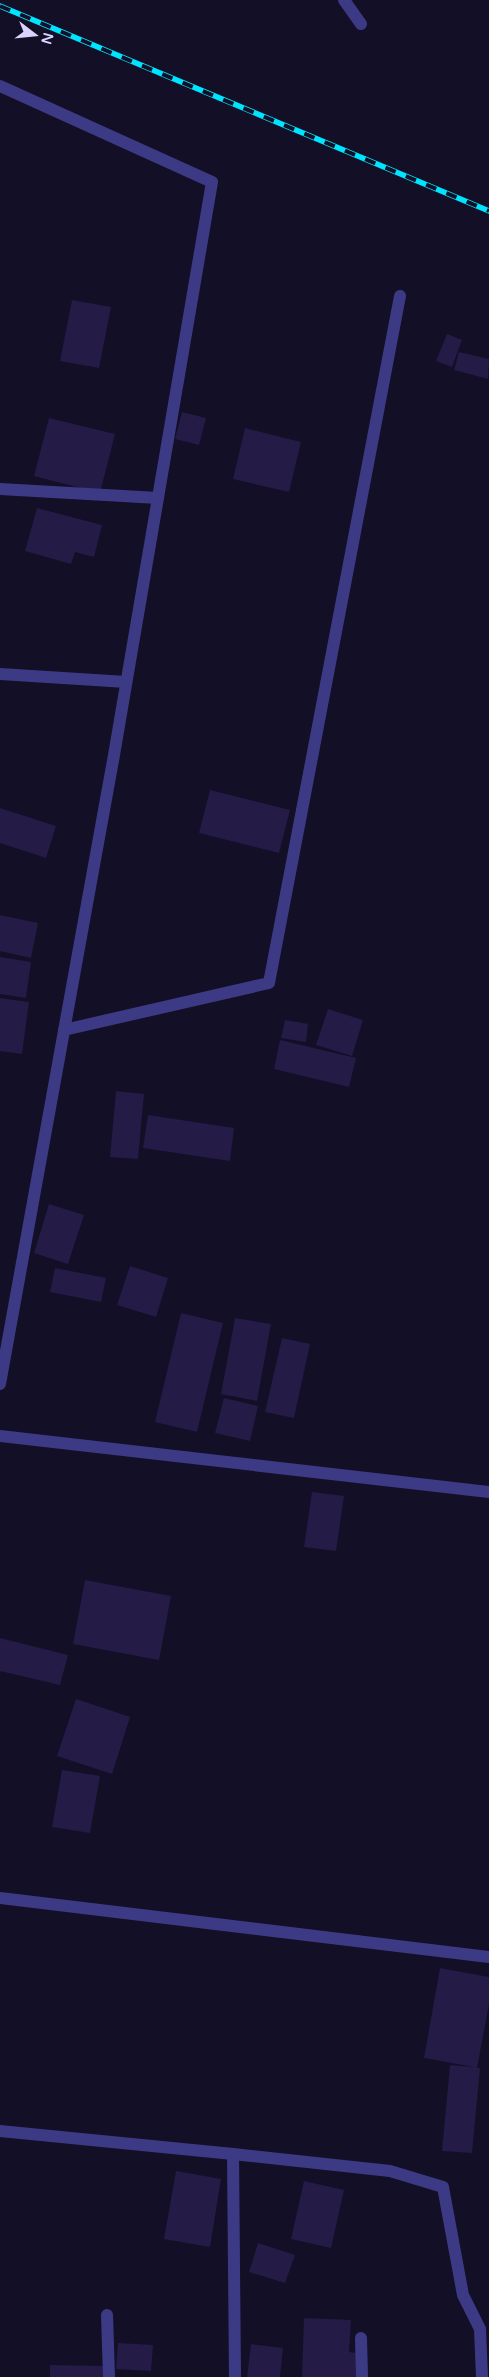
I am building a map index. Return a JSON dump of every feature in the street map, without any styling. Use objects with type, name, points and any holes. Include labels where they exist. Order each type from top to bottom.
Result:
[{"type":"street","points":[[344,0],[361,24]]},
{"type":"street","points":[[0,86],[212,182],[126,682],[0,1384]]},
{"type":"street","points":[[64,1030],[269,983],[400,296]]},
{"type":"street","points":[[0,489],[158,498]]},
{"type":"street","points":[[0,674],[126,682]]},
{"type":"street","points":[[0,1436],[489,1492]]},
{"type":"street","points":[[0,1898],[489,1957]]},
{"type":"street","points":[[0,2131],[390,2172],[443,2187],[463,2295],[480,2329],[482,2377]]},
{"type":"street","points":[[233,2154],[236,2377]]},
{"type":"street","points":[[107,2315],[109,2377]]},
{"type":"street","points":[[361,2338],[362,2377]]},
{"type":"building","points":[[72,300],[111,307],[99,368],[60,361]]},
{"type":"building","points":[[447,334],[462,340],[452,367],[436,361]]},
{"type":"building","points":[[459,352],[489,359],[488,379],[454,370]]},
{"type":"building","points":[[182,412],[206,418],[199,445],[175,439]]},
{"type":"building","points":[[49,418],[115,434],[100,493],[34,476]]},
{"type":"building","points":[[245,428],[301,442],[289,492],[233,479]]},
{"type":"building","points":[[37,508],[102,525],[94,557],[75,552],[71,564],[25,551]]},
{"type":"building","points":[[210,790],[290,810],[279,853],[199,833]]},
{"type":"building","points":[[0,808],[56,826],[46,858],[0,843]]},
{"type":"building","points":[[0,915],[38,923],[31,958],[0,951]]},
{"type":"building","points":[[0,957],[31,962],[26,998],[0,994]]},
{"type":"building","points":[[0,998],[29,1002],[22,1054],[0,1051]]},
{"type":"building","points":[[328,1009],[363,1020],[352,1056],[316,1045]]},
{"type":"building","points":[[285,1020],[308,1024],[306,1042],[281,1038]]},
{"type":"building","points":[[280,1040],[356,1058],[349,1087],[274,1069]]},
{"type":"building","points":[[116,1091],[144,1094],[138,1159],[110,1157]]},
{"type":"building","points":[[148,1115],[234,1128],[230,1161],[143,1148]]},
{"type":"building","points":[[49,1204],[84,1215],[68,1264],[34,1253]]},
{"type":"building","points":[[130,1266],[168,1278],[156,1317],[117,1305]]},
{"type":"building","points":[[55,1268],[106,1278],[101,1302],[50,1292]]},
{"type":"building","points":[[181,1313],[223,1323],[197,1432],[155,1422]]},
{"type":"building","points":[[235,1318],[271,1324],[257,1401],[221,1394]]},
{"type":"building","points":[[282,1338],[310,1344],[294,1418],[265,1412]]},
{"type":"building","points":[[224,1398],[258,1406],[250,1441],[215,1433]]},
{"type":"building","points":[[312,1492],[344,1496],[336,1551],[304,1547]]},
{"type":"building","points":[[85,1580],[171,1596],[159,1660],[73,1644]]},
{"type":"building","points":[[0,1638],[68,1655],[60,1685],[0,1671]]},
{"type":"building","points":[[76,1699],[130,1717],[112,1774],[57,1756]]},
{"type":"building","points":[[62,1770],[100,1776],[90,1833],[52,1827]]},
{"type":"building","points":[[440,1968],[489,1977],[489,2004],[477,2068],[480,2068],[472,2153],[442,2151],[450,2065],[474,2067],[424,2058]]},
{"type":"building","points":[[176,2171],[221,2179],[210,2247],[164,2239]]},
{"type":"building","points":[[304,2181],[344,2190],[331,2248],[291,2239]]},
{"type":"building","points":[[258,2243],[295,2255],[285,2283],[249,2272]]},
{"type":"building","points":[[304,2318],[351,2320],[349,2352],[357,2353],[356,2377],[302,2377]]},
{"type":"building","points":[[118,2343],[153,2345],[151,2371],[116,2369]]},
{"type":"building","points":[[251,2344],[283,2348],[280,2377],[247,2377]]},
{"type":"building","points":[[50,2365],[106,2366],[105,2377],[50,2377]]},
{"type":"railway","points":[[0,6],[489,211]]}]
